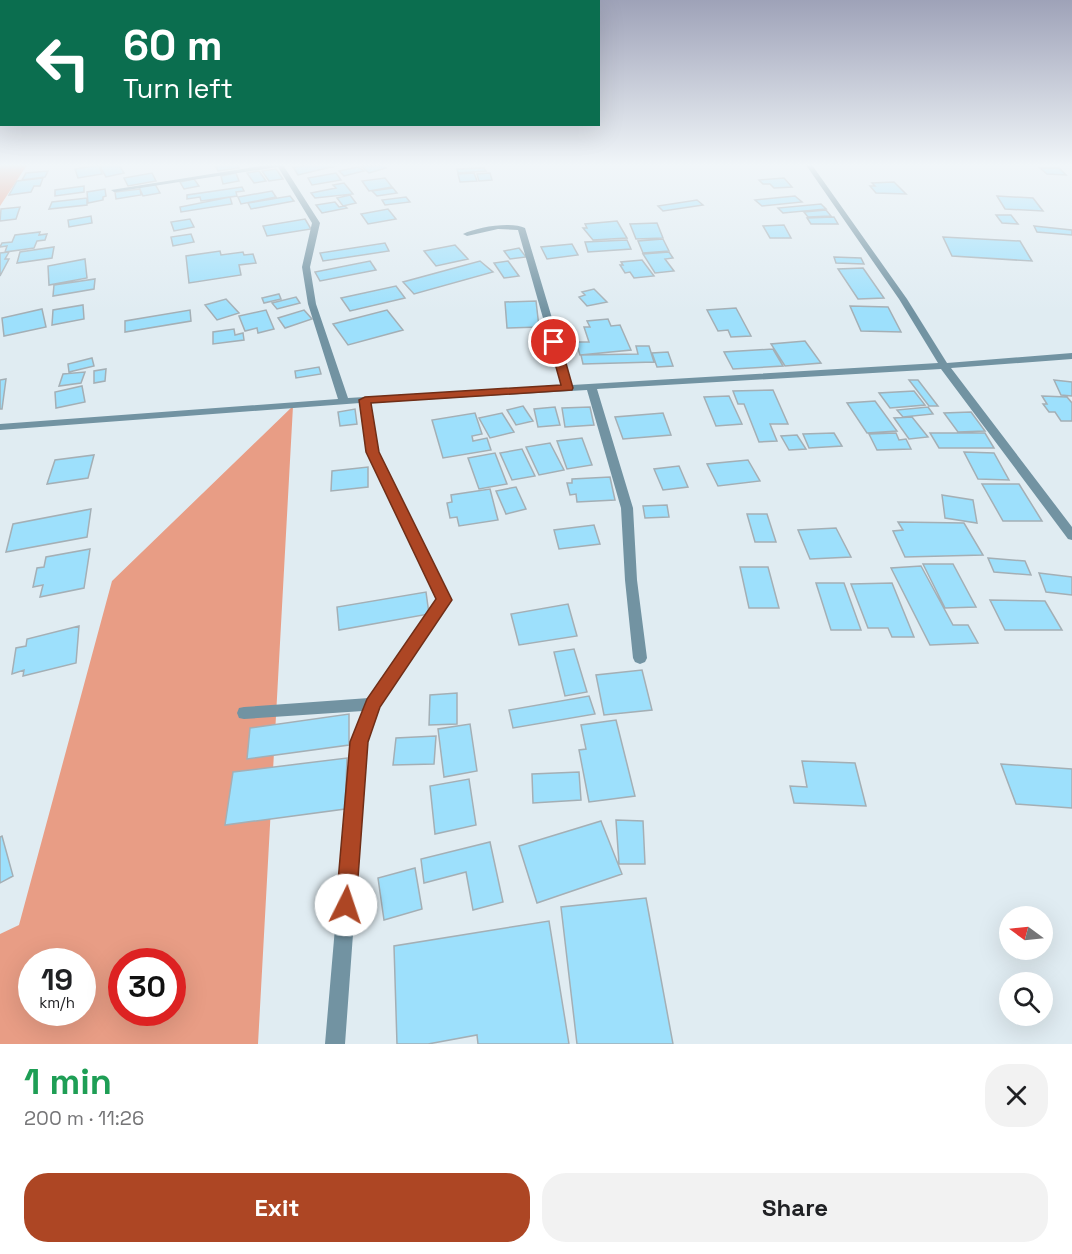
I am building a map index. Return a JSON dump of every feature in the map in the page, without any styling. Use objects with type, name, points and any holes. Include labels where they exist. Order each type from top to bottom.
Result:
[{"type":"street","points":[[310,214],[316,223],[306,267],[312,304],[344,402]]},
{"type":"street","points":[[843,214],[903,299],[944,366],[1072,536]]},
{"type":"street","points":[[467,234],[498,227],[521,228],[568,388]]},
{"type":"street","points":[[0,427],[365,400],[944,366],[1072,356]]},
{"type":"street","points":[[591,387],[627,508],[631,580],[640,658]]},
{"type":"street","points":[[335,1044],[359,742],[373,704],[444,600],[372,452],[365,400]]},
{"type":"street","points":[[244,713],[373,704]]},
{"type":"shaded area","points":[[293,406],[258,1044],[0,1044],[0,934],[19,925],[112,581]]},
{"type":"building","points":[[1,214],[18,214],[16,219],[0,221]]},
{"type":"building","points":[[361,214],[392,214],[396,219],[368,224]]},
{"type":"building","points":[[805,214],[829,214],[831,216],[808,217]]},
{"type":"building","points":[[996,215],[1011,215],[1018,224],[1002,223]]},
{"type":"building","points":[[91,216],[92,223],[69,227],[68,220]]},
{"type":"building","points":[[834,217],[838,224],[811,224],[807,218]]},
{"type":"building","points":[[190,219],[194,227],[174,231],[171,222]]},
{"type":"building","points":[[305,219],[311,229],[267,236],[263,226]]},
{"type":"building","points":[[617,221],[627,238],[593,240],[583,228],[587,228],[585,224]]},
{"type":"building","points":[[657,223],[663,238],[636,239],[630,224]]},
{"type":"building","points":[[784,225],[791,238],[770,238],[763,226]]},
{"type":"building","points":[[1034,226],[1072,230],[1072,235],[1037,232]]},
{"type":"building","points":[[40,232],[39,235],[47,234],[45,240],[37,241],[34,248],[5,252],[7,246],[0,247],[2,243],[12,242],[15,235]]},
{"type":"building","points":[[191,234],[194,242],[173,246],[171,237]]},
{"type":"building","points":[[943,237],[1020,241],[1032,261],[952,256]]},
{"type":"building","points":[[663,239],[669,251],[643,253],[638,241]]},
{"type":"building","points":[[627,240],[631,249],[588,252],[585,242]]},
{"type":"building","points":[[385,243],[389,251],[323,261],[320,253]]},
{"type":"building","points":[[572,244],[578,255],[547,259],[541,247]]},
{"type":"building","points":[[455,245],[468,259],[436,266],[424,251]]},
{"type":"building","points":[[54,247],[52,258],[17,263],[20,252]]},
{"type":"building","points":[[519,248],[526,257],[510,259],[504,251]]},
{"type":"building","points":[[220,251],[221,255],[243,252],[244,255],[253,254],[256,263],[239,265],[241,275],[189,283],[186,256]]},
{"type":"building","points":[[9,252],[5,259],[9,259],[0,276],[0,253]]},
{"type":"building","points":[[669,252],[673,258],[665,259],[674,271],[655,273],[643,254]]},
{"type":"building","points":[[834,257],[861,258],[864,264],[836,263]]},
{"type":"building","points":[[85,259],[87,278],[49,285],[48,266]]},
{"type":"building","points":[[642,260],[654,276],[634,278],[630,272],[625,273],[620,265],[623,265],[621,262]]},
{"type":"building","points":[[370,261],[376,270],[320,281],[315,272]]},
{"type":"building","points":[[480,261],[493,272],[414,294],[403,282]]},
{"type":"building","points":[[508,261],[519,276],[504,278],[494,263]]},
{"type":"building","points":[[863,268],[884,298],[858,299],[838,269]]},
{"type":"building","points":[[95,279],[94,289],[53,296],[54,285]]},
{"type":"building","points":[[396,286],[405,298],[350,311],[341,298]]},
{"type":"building","points":[[594,289],[607,302],[587,306],[579,297],[585,295],[582,292]]},
{"type":"building","points":[[279,294],[281,299],[264,303],[262,298]]},
{"type":"building","points":[[296,297],[300,303],[277,309],[272,303]]},
{"type":"building","points":[[226,299],[239,313],[217,320],[205,305]]},
{"type":"building","points":[[536,301],[539,327],[507,328],[505,302]]},
{"type":"building","points":[[83,305],[84,319],[52,325],[53,310]]},
{"type":"building","points":[[850,306],[888,307],[901,332],[861,331]]},
{"type":"building","points":[[736,308],[751,336],[731,337],[728,330],[718,331],[707,310]]},
{"type":"building","points":[[42,309],[46,327],[4,336],[2,318]]},
{"type":"building","points":[[190,310],[191,321],[125,332],[125,321]]},
{"type":"building","points":[[266,310],[274,329],[258,333],[257,328],[245,331],[239,316]]},
{"type":"building","points":[[304,310],[312,319],[285,328],[278,318]]},
{"type":"building","points":[[387,310],[403,330],[348,345],[333,324]]},
{"type":"building","points":[[608,319],[611,326],[620,325],[631,350],[580,355],[576,342],[589,342],[584,327],[590,327],[587,321]]},
{"type":"building","points":[[234,329],[235,335],[243,333],[244,340],[213,344],[213,332]]},
{"type":"building","points":[[805,341],[821,363],[785,366],[771,344]]},
{"type":"building","points":[[636,346],[649,346],[654,362],[583,364],[581,355],[638,354]]},
{"type":"building","points":[[773,349],[783,366],[733,369],[724,352]]},
{"type":"building","points":[[668,352],[673,366],[657,367],[652,353]]},
{"type":"building","points":[[92,358],[94,366],[69,372],[68,364]]},
{"type":"building","points":[[319,367],[321,374],[296,378],[295,371]]},
{"type":"building","points":[[106,369],[105,381],[94,383],[94,371]]},
{"type":"building","points":[[85,372],[81,383],[59,386],[63,374]]},
{"type":"building","points":[[6,379],[2,409],[0,409],[0,380]]},
{"type":"building","points":[[909,380],[918,380],[938,406],[929,406]]},
{"type":"building","points":[[1054,380],[1072,382],[1072,396],[1061,395]]},
{"type":"building","points":[[82,386],[85,402],[56,408],[55,392]]},
{"type":"building","points":[[773,390],[788,424],[770,424],[777,441],[759,442],[744,404],[738,404],[733,391]]},
{"type":"building","points":[[914,391],[925,405],[890,408],[879,393]]},
{"type":"building","points":[[729,396],[742,424],[716,426],[704,397]]},
{"type":"building","points":[[1042,396],[1067,397],[1072,403],[1072,421],[1061,421],[1055,412],[1049,412],[1043,404],[1047,404]]},
{"type":"building","points":[[875,401],[897,431],[867,433],[847,403]]},
{"type":"building","points":[[523,406],[533,421],[516,425],[507,410]]},
{"type":"building","points":[[555,407],[560,425],[538,427],[534,409]]},
{"type":"building","points":[[590,407],[594,425],[565,427],[562,408]]},
{"type":"building","points":[[928,407],[933,414],[903,417],[897,410]]},
{"type":"building","points":[[355,409],[357,424],[340,426],[338,412]]},
{"type":"building","points":[[971,412],[985,431],[958,432],[944,413]]},
{"type":"building","points":[[475,413],[482,434],[472,436],[473,441],[487,438],[491,450],[443,458],[432,420]]},
{"type":"building","points":[[502,413],[514,432],[490,438],[479,418]]},
{"type":"building","points":[[663,413],[671,435],[623,439],[615,417]]},
{"type":"building","points":[[912,417],[928,437],[909,439],[894,418]]},
{"type":"building","points":[[834,433],[842,446],[809,448],[803,434]]},
{"type":"building","points":[[896,433],[899,440],[906,439],[911,449],[877,450],[869,434]]},
{"type":"building","points":[[930,433],[985,433],[994,448],[939,448]]},
{"type":"building","points":[[797,435],[806,449],[789,450],[781,436]]},
{"type":"building","points":[[582,438],[592,465],[567,469],[557,441]]},
{"type":"building","points":[[550,443],[564,470],[539,475],[526,447]]},
{"type":"building","points":[[522,449],[535,476],[512,480],[500,453]]},
{"type":"building","points":[[964,452],[994,453],[1009,480],[978,479]]},
{"type":"building","points":[[495,453],[507,484],[479,489],[468,458]]},
{"type":"building","points":[[94,455],[88,478],[47,484],[55,460]]},
{"type":"building","points":[[748,460],[760,481],[718,486],[707,464]]},
{"type":"building","points":[[679,466],[688,487],[663,490],[654,469]]},
{"type":"building","points":[[368,467],[368,487],[331,491],[332,471]]},
{"type":"building","points":[[610,477],[615,500],[577,502],[576,494],[570,495],[567,483],[572,483],[572,479]]},
{"type":"building","points":[[982,484],[1019,484],[1042,521],[1003,521]]},
{"type":"building","points":[[516,487],[526,509],[506,514],[496,491]]},
{"type":"building","points":[[490,489],[498,520],[459,526],[457,517],[450,518],[447,503],[452,502],[451,495]]},
{"type":"building","points":[[942,495],[973,500],[977,523],[945,518]]},
{"type":"building","points":[[667,505],[669,517],[645,518],[643,506]]},
{"type":"building","points":[[91,509],[87,537],[6,552],[13,524]]},
{"type":"building","points":[[747,514],[767,514],[776,542],[755,542]]},
{"type":"building","points":[[898,522],[964,523],[983,555],[905,557],[893,531],[903,530]]},
{"type":"building","points":[[594,525],[600,544],[559,549],[554,530]]},
{"type":"building","points":[[836,528],[851,557],[810,559],[798,530]]},
{"type":"building","points":[[90,549],[84,588],[40,597],[43,585],[33,587],[37,568],[44,567],[46,557]]},
{"type":"building","points":[[988,558],[1025,561],[1031,575],[994,572]]},
{"type":"building","points":[[923,564],[953,564],[976,607],[945,608]]},
{"type":"building","points":[[921,566],[953,625],[968,625],[978,643],[930,645],[891,568]]},
{"type":"building","points":[[740,567],[768,567],[779,608],[749,608]]},
{"type":"building","points":[[1039,573],[1072,577],[1072,595],[1046,592]]},
{"type":"building","points":[[816,583],[844,583],[861,630],[831,630]]},
{"type":"building","points":[[892,583],[914,637],[892,637],[888,628],[868,628],[851,584]]},
{"type":"building","points":[[426,592],[429,614],[339,630],[337,607]]},
{"type":"building","points":[[990,600],[1045,601],[1062,630],[1005,630]]},
{"type":"building","points":[[568,604],[577,636],[519,645],[511,614]]},
{"type":"building","points":[[79,626],[76,663],[23,676],[24,670],[12,674],[16,648],[26,646],[27,639]]},
{"type":"building","points":[[574,649],[587,692],[565,696],[554,652]]},
{"type":"building","points":[[642,670],[652,710],[604,715],[596,675]]},
{"type":"building","points":[[457,693],[457,724],[429,725],[430,695]]},
{"type":"building","points":[[589,696],[595,714],[513,728],[509,710]]},
{"type":"building","points":[[349,714],[349,745],[247,759],[250,728]]},
{"type":"building","points":[[616,720],[635,796],[589,802],[579,750],[586,749],[581,725]]},
{"type":"building","points":[[470,724],[477,771],[444,777],[438,729]]},
{"type":"building","points":[[436,736],[434,764],[393,765],[396,738]]},
{"type":"building","points":[[347,758],[345,809],[225,825],[233,772]]},
{"type":"building","points":[[802,761],[855,763],[866,806],[794,803],[790,786],[807,787]]},
{"type":"building","points":[[1001,764],[1072,769],[1072,808],[1016,804]]},
{"type":"building","points":[[579,772],[581,800],[533,803],[532,774]]},
{"type":"building","points":[[469,779],[476,825],[435,834],[430,786]]},
{"type":"building","points":[[616,820],[643,821],[645,864],[619,864]]},
{"type":"building","points":[[601,821],[622,874],[537,903],[519,846]]},
{"type":"building","points":[[2,836],[13,876],[0,883],[0,837]]},
{"type":"building","points":[[490,842],[503,902],[473,910],[466,872],[424,883],[421,859]]},
{"type":"building","points":[[415,868],[422,909],[384,920],[378,878]]},
{"type":"building","points":[[646,898],[673,1044],[577,1044],[561,907]]},
{"type":"building","points":[[549,921],[569,1044],[478,1044],[477,1035],[428,1044],[397,1044],[394,946]]},
{"type":"route","points":[[346,905],[359,742],[373,704],[444,600],[372,452],[365,400],[568,388],[554,342]]}]
